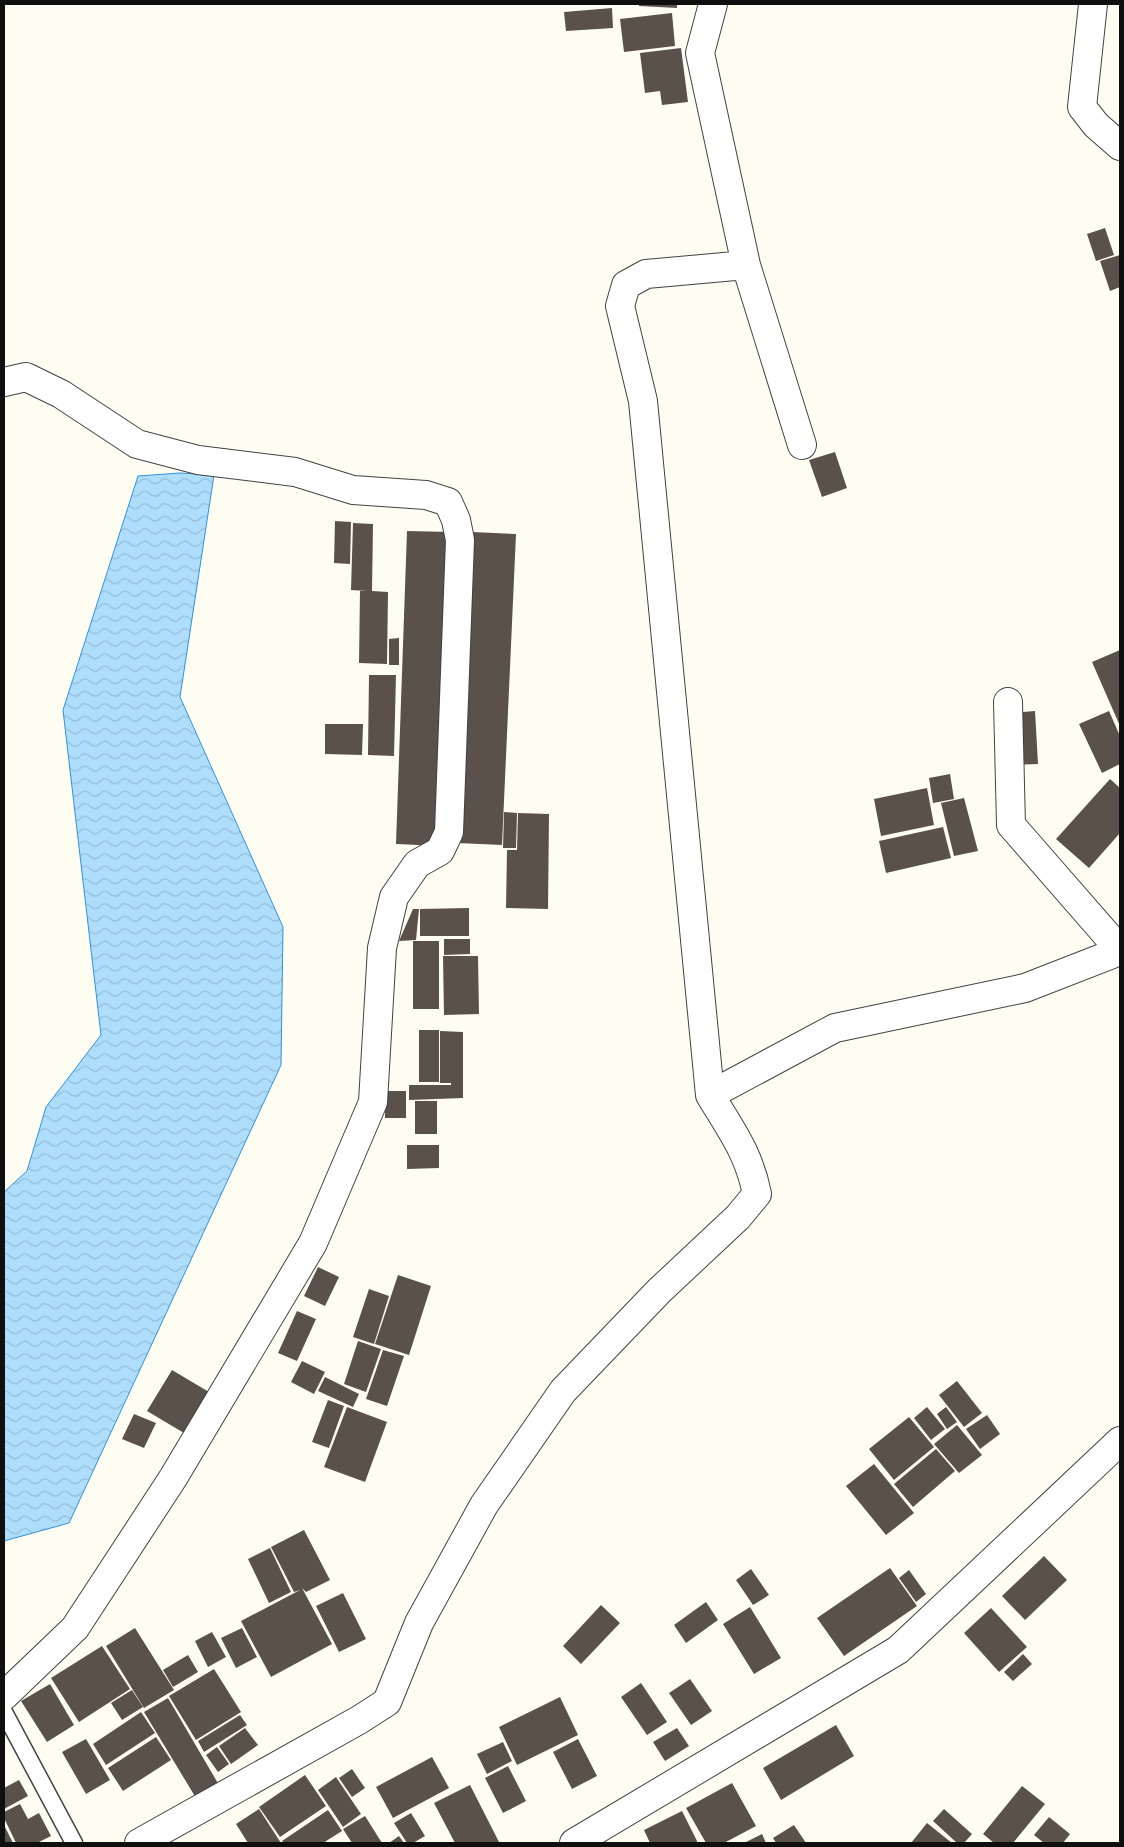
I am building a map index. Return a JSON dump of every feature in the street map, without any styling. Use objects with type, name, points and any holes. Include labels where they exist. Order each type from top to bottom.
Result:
[{"type":"street","points":[[713,4],[700,54],[746,265],[802,445]]},
{"type":"street","points":[[1092,4],[1082,107],[1096,125],[1120,146]]},
{"type":"street","points":[[139,1843],[359,1720],[387,1702],[419,1623],[484,1505],[563,1391],[659,1291],[738,1217],[757,1194],[752,1169],[746,1153],[710,1095],[643,401],[620,306],[626,285],[646,274],[746,265]]},
{"type":"street","points":[[4,382],[26,377],[61,394],[137,444],[198,460],[295,472],[353,490],[426,495],[448,502],[456,520],[460,540],[449,832],[440,852],[417,864],[394,898],[382,948],[373,1102],[313,1243],[173,1478],[75,1628],[4,1696]]},
{"type":"street","points":[[710,1095],[835,1028],[1025,988],[1120,950],[1011,825],[1008,702]]},
{"type":"street","points":[[574,1843],[898,1650],[1120,1441]]},
{"type":"lane","points":[[4,1712],[74,1843]]},
{"type":"water","points":[[180,473],[214,475],[180,697],[283,927],[281,1065],[69,1523],[4,1541],[4,1192],[27,1171],[46,1107],[101,1035],[63,710],[138,476]]},
{"type":"building","points":[[639,4],[677,4],[677,8],[639,6]]},
{"type":"building","points":[[612,8],[613,28],[566,31],[564,12]]},
{"type":"building","points":[[672,13],[675,46],[624,52],[620,19]]},
{"type":"building","points":[[681,48],[688,102],[662,105],[660,91],[645,93],[640,53]]},
{"type":"building","points":[[1105,228],[1114,255],[1096,261],[1087,234]]},
{"type":"building","points":[[1120,255],[1120,287],[1110,291],[1100,261]]},
{"type":"building","points":[[835,452],[847,488],[822,497],[809,460]]},
{"type":"building","points":[[335,521],[351,522],[350,564],[334,563]]},
{"type":"building","points":[[353,523],[373,524],[372,591],[388,592],[387,664],[359,663],[360,591],[367,591],[351,590]]},
{"type":"building","points":[[407,531],[453,532],[442,846],[396,844]]},
{"type":"building","points":[[472,532],[516,534],[502,845],[458,843]]},
{"type":"building","points":[[399,638],[399,665],[389,665],[389,639]]},
{"type":"building","points":[[1120,650],[1120,726],[1092,662]]},
{"type":"building","points":[[369,675],[396,675],[394,756],[368,755]]},
{"type":"building","points":[[1035,711],[1038,764],[1012,765],[1009,713]]},
{"type":"building","points":[[1109,711],[1120,736],[1120,764],[1102,773],[1079,724]]},
{"type":"building","points":[[325,724],[363,724],[362,755],[325,754]]},
{"type":"building","points":[[950,774],[954,799],[933,803],[929,778]]},
{"type":"building","points":[[1110,779],[1120,788],[1120,833],[1089,868],[1056,839]]},
{"type":"building","points":[[927,788],[934,825],[881,836],[874,799]]},
{"type":"building","points":[[964,798],[978,851],[954,856],[941,803]]},
{"type":"building","points":[[504,812],[517,813],[516,848],[503,848]]},
{"type":"building","points":[[518,813],[549,814],[548,909],[506,908],[507,850],[517,850]]},
{"type":"building","points":[[943,827],[951,858],[886,873],[879,841]]},
{"type":"building","points":[[469,908],[469,936],[420,936],[420,909]]},
{"type":"building","points":[[413,909],[419,909],[416,940],[399,941]]},
{"type":"building","points":[[444,939],[470,939],[470,954],[444,955]]},
{"type":"building","points":[[413,941],[439,941],[439,1009],[413,1009]]},
{"type":"building","points":[[443,956],[478,956],[479,1014],[444,1015]]},
{"type":"building","points":[[419,1030],[439,1030],[439,1082],[419,1082]]},
{"type":"building","points":[[440,1031],[463,1032],[463,1098],[409,1100],[409,1085],[451,1085],[451,1083],[440,1083]]},
{"type":"building","points":[[385,1091],[406,1091],[406,1118],[385,1118]]},
{"type":"building","points":[[415,1101],[437,1101],[437,1134],[415,1134]]},
{"type":"building","points":[[407,1145],[439,1145],[439,1168],[407,1169]]},
{"type":"building","points":[[318,1267],[339,1277],[325,1306],[304,1296]]},
{"type":"building","points":[[398,1275],[431,1286],[409,1355],[375,1344]]},
{"type":"building","points":[[369,1289],[389,1296],[374,1344],[353,1337]]},
{"type":"building","points":[[297,1311],[316,1319],[297,1361],[278,1353]]},
{"type":"building","points":[[358,1341],[381,1349],[366,1392],[344,1384]]},
{"type":"building","points":[[383,1350],[404,1356],[387,1406],[366,1399]]},
{"type":"building","points":[[302,1361],[325,1372],[314,1394],[291,1382]]},
{"type":"building","points":[[172,1370],[214,1395],[189,1436],[147,1411]]},
{"type":"building","points":[[325,1377],[359,1394],[353,1407],[318,1391]]},
{"type":"building","points":[[957,1381],[982,1413],[964,1427],[939,1395]]},
{"type":"building","points":[[328,1400],[344,1406],[329,1448],[312,1442]]},
{"type":"building","points":[[347,1407],[387,1422],[365,1482],[324,1467]]},
{"type":"building","points":[[927,1407],[945,1429],[931,1440],[914,1418]]},
{"type":"building","points":[[946,1407],[957,1422],[947,1429],[937,1414]]},
{"type":"building","points":[[134,1414],[156,1423],[144,1448],[122,1439]]},
{"type":"building","points":[[987,1415],[1000,1434],[980,1449],[966,1429]]},
{"type":"building","points":[[909,1417],[934,1447],[894,1480],[869,1449]]},
{"type":"building","points":[[957,1425],[982,1455],[959,1473],[934,1444]]},
{"type":"building","points":[[936,1449],[955,1471],[913,1507],[894,1484]]},
{"type":"building","points":[[874,1464],[914,1513],[886,1535],[846,1486]]},
{"type":"building","points":[[304,1530],[330,1580],[306,1592],[302,1588],[332,1644],[271,1677],[241,1621],[300,1590],[294,1592],[271,1547]]},
{"type":"building","points":[[270,1548],[291,1592],[269,1603],[248,1559]]},
{"type":"building","points":[[1044,1556],[1067,1580],[1025,1620],[1002,1596]]},
{"type":"building","points":[[890,1568],[917,1606],[844,1656],[817,1618]]},
{"type":"building","points":[[751,1569],[769,1595],[753,1605],[736,1580]]},
{"type":"building","points":[[909,1570],[926,1594],[916,1602],[899,1578]]},
{"type":"building","points":[[343,1593],[366,1639],[339,1652],[316,1606]]},
{"type":"building","points":[[706,1602],[718,1620],[686,1643],[674,1625]]},
{"type":"building","points":[[601,1605],[620,1623],[581,1664],[563,1646]]},
{"type":"building","points":[[750,1607],[781,1658],[754,1674],[723,1624]]},
{"type":"building","points":[[991,1608],[1027,1647],[999,1672],[964,1633]]},
{"type":"building","points":[[135,1628],[174,1690],[144,1708],[106,1646]]},
{"type":"building","points":[[242,1628],[257,1657],[236,1668],[221,1638]]},
{"type":"building","points":[[212,1632],[226,1657],[208,1667],[195,1641]]},
{"type":"building","points":[[102,1646],[130,1689],[79,1722],[51,1678]]},
{"type":"building","points":[[1023,1654],[1032,1664],[1013,1681],[1004,1672]]},
{"type":"building","points":[[188,1655],[198,1672],[173,1687],[163,1670]]},
{"type":"building","points":[[214,1669],[241,1712],[196,1740],[169,1696]]},
{"type":"building","points":[[690,1679],[712,1711],[691,1725],[669,1693]]},
{"type":"building","points":[[641,1683],[667,1722],[647,1735],[621,1697]]},
{"type":"building","points":[[50,1684],[74,1725],[47,1742],[21,1701]]},
{"type":"building","points":[[132,1690],[143,1707],[122,1720],[111,1703]]},
{"type":"building","points":[[560,1697],[578,1735],[517,1765],[499,1727]]},
{"type":"building","points":[[168,1698],[219,1785],[196,1798],[144,1712]]},
{"type":"building","points":[[141,1712],[155,1733],[106,1765],[93,1744]]},
{"type":"building","points":[[240,1715],[247,1725],[204,1752],[198,1741]]},
{"type":"building","points":[[836,1725],[854,1756],[781,1800],[763,1768]]},
{"type":"building","points":[[245,1728],[258,1745],[231,1764],[219,1746]]},
{"type":"building","points":[[677,1728],[689,1746],[665,1761],[653,1742]]},
{"type":"building","points":[[156,1737],[171,1760],[123,1791],[108,1768]]},
{"type":"building","points":[[86,1739],[110,1780],[86,1794],[62,1752]]},
{"type":"building","points":[[578,1739],[597,1776],[572,1789],[553,1752]]},
{"type":"building","points":[[503,1742],[512,1761],[487,1774],[477,1754]]},
{"type":"building","points":[[217,1747],[229,1764],[218,1772],[206,1755]]},
{"type":"building","points":[[432,1757],[449,1788],[393,1818],[376,1787]]},
{"type":"building","points":[[508,1766],[526,1801],[503,1813],[485,1778]]},
{"type":"building","points":[[352,1769],[365,1788],[352,1797],[339,1778]]},
{"type":"building","points":[[305,1775],[326,1806],[280,1837],[259,1807]]},
{"type":"building","points":[[336,1777],[361,1814],[343,1827],[318,1790]]},
{"type":"building","points":[[19,1780],[28,1796],[4,1809],[4,1788]]},
{"type":"building","points":[[732,1783],[756,1826],[724,1843],[706,1843],[686,1808]]},
{"type":"building","points":[[470,1785],[498,1843],[455,1843],[434,1803]]},
{"type":"building","points":[[1022,1786],[1045,1804],[1013,1843],[994,1843],[983,1834]]},
{"type":"building","points":[[20,1804],[28,1819],[39,1813],[51,1836],[37,1843],[16,1843],[4,1818],[4,1812]]},
{"type":"building","points":[[259,1809],[281,1843],[248,1843],[236,1824]]},
{"type":"building","points":[[944,1809],[972,1834],[964,1843],[957,1843],[933,1821]]},
{"type":"building","points":[[328,1810],[342,1831],[323,1843],[284,1843],[282,1841]]},
{"type":"building","points":[[682,1811],[698,1843],[650,1843],[644,1830]]},
{"type":"building","points":[[411,1813],[425,1836],[413,1843],[407,1843],[394,1823]]},
{"type":"building","points":[[365,1816],[382,1843],[352,1843],[343,1829]]},
{"type":"building","points":[[1049,1817],[1070,1834],[1063,1843],[1044,1843],[1034,1835]]},
{"type":"building","points":[[927,1823],[952,1843],[911,1843]]},
{"type":"building","points":[[4,1825],[13,1843],[4,1843]]},
{"type":"building","points":[[794,1825],[806,1843],[776,1843],[773,1838]]},
{"type":"building","points":[[762,1834],[766,1843],[744,1843]]},
{"type":"building","points":[[399,1836],[404,1843],[389,1843]]}]
